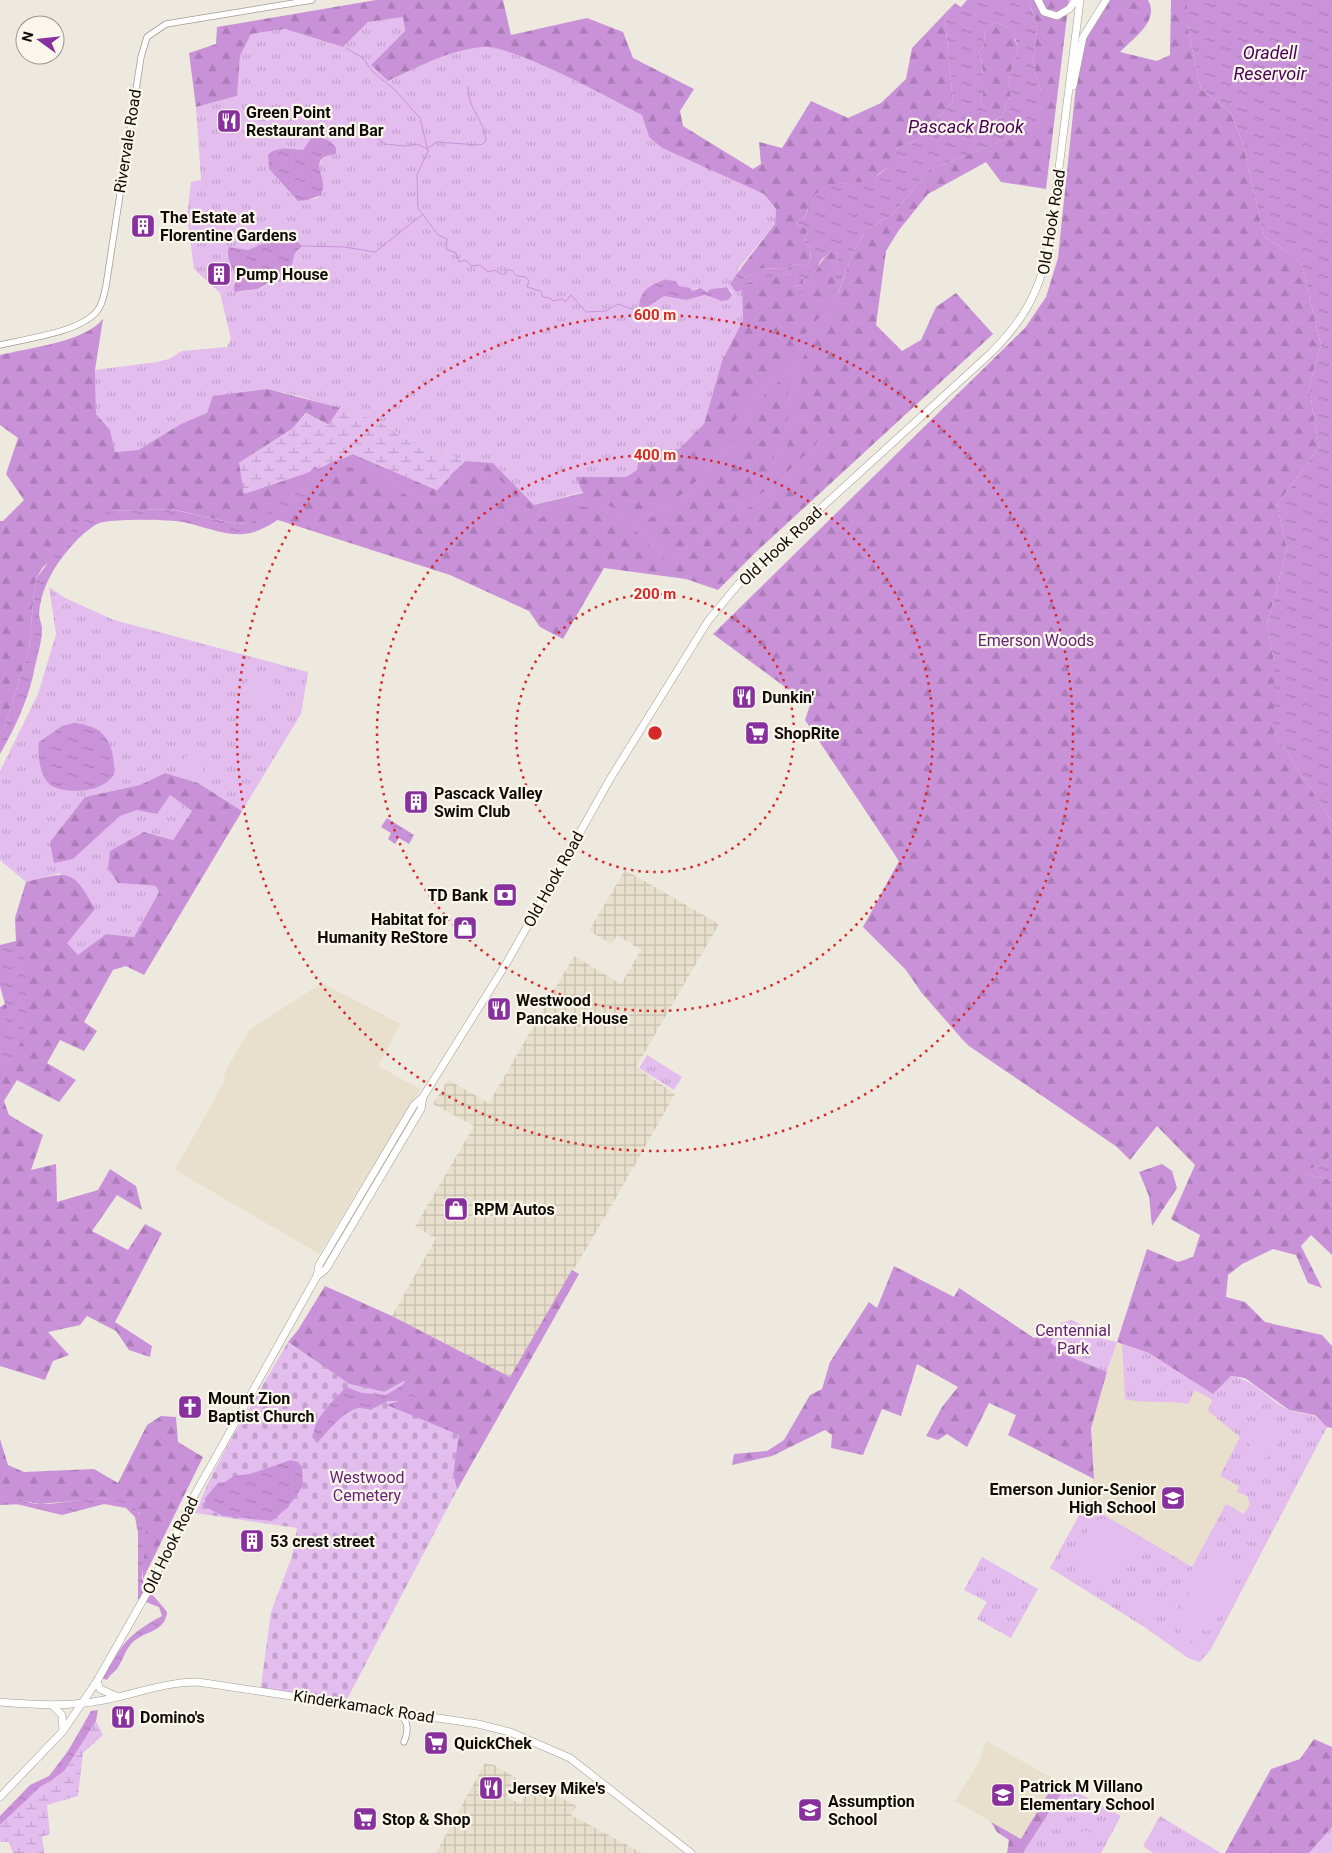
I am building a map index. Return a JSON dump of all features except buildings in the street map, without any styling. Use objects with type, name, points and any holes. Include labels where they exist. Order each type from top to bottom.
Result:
[{"type":"main road","points":[[1038,0],[1044,12],[1057,16],[1069,9],[1076,0]]},
{"type":"main road","name":"Old Hook Road","points":[[0,1797],[63,1731],[98,1680],[150,1588],[194,1496],[317,1276],[326,1268],[393,1158],[421,1109],[424,1098],[508,961],[594,806],[713,615],[741,581],[992,352],[1011,332],[1027,309],[1041,281],[1049,248],[1080,0]]},
{"type":"main road","points":[[1067,110],[1085,32],[1106,0]]},
{"type":"main road","points":[[98,1680],[100,1689],[118,1697]]},
{"type":"main road","name":"Kinderkamack Road","points":[[0,1702],[52,1705],[83,1703],[118,1697],[174,1683],[198,1682],[393,1710],[492,1727],[526,1738],[567,1756],[691,1853]]},
{"type":"main road","points":[[52,1705],[62,1715],[63,1731]]},
{"type":"street","name":"Rivervale Road","points":[[0,345],[80,324],[93,316],[100,306],[106,286],[140,57],[147,38],[166,24],[312,0]]},
{"type":"street","points":[[393,1710],[402,1715],[406,1722],[408,1730],[404,1742]]},
{"type":"shaded area","points":[[625,870],[719,924],[636,1067],[675,1094],[510,1377],[392,1316],[436,1238],[415,1227],[474,1126],[433,1104],[448,1080],[489,1103],[574,956],[621,984],[641,950],[617,935],[612,944],[589,931]]},
{"type":"shaded area","points":[[322,983],[401,1024],[378,1066],[420,1089],[319,1254],[175,1170],[224,1082],[225,1072],[249,1030]]},
{"type":"shaded area","points":[[1117,1342],[1149,1353],[1288,1410],[1315,1415],[1327,1427],[1211,1649],[1200,1662],[1188,1658],[1146,1628],[1050,1568],[1087,1501],[1092,1487],[1094,1471],[1091,1428]]},
{"type":"shaded area","name":"Patrick M Villano Elementary School","points":[[986,1741],[1056,1780],[1021,1839],[955,1801],[979,1762]]},
{"type":"shaded area","points":[[485,1763],[494,1765],[516,1778],[506,1797],[521,1804],[532,1782],[576,1806],[571,1815],[642,1853],[436,1853]]},
{"type":"green space","points":[[376,0],[503,0],[511,35],[587,18],[623,32],[633,58],[694,89],[680,111],[683,126],[753,169],[761,164],[759,142],[782,148],[811,101],[848,118],[881,103],[906,79],[912,48],[955,3],[945,19],[953,102],[917,140],[897,148],[891,164],[869,182],[837,184],[816,194],[804,218],[798,220],[797,226],[802,225],[807,230],[805,242],[811,248],[810,262],[805,266],[796,264],[786,268],[755,269],[752,274],[744,277],[741,268],[775,224],[776,209],[764,194],[662,148],[649,137],[642,115],[585,85],[537,63],[495,48],[481,47],[456,52],[433,60],[388,81],[371,65],[405,31],[403,17],[368,22],[343,47],[285,29],[251,34],[240,56],[237,96],[196,107],[189,53],[216,44],[217,27]]},
{"type":"green space","points":[[1029,0],[1069,0],[1046,189],[1001,182],[986,162],[928,194],[899,230],[886,251],[876,325],[902,351],[921,340],[936,307],[956,293],[993,334],[756,552],[718,590],[686,579],[604,568],[563,639],[540,627],[529,611],[450,575],[278,520],[237,524],[171,509],[111,511],[43,567],[35,580],[29,650],[4,728],[0,732],[0,521],[3,521],[24,500],[6,474],[18,438],[0,425],[0,355],[70,339],[95,327],[103,319],[95,370],[96,414],[110,430],[115,452],[138,450],[181,424],[207,413],[213,396],[268,389],[340,408],[329,425],[306,413],[292,429],[239,463],[313,471],[353,454],[437,490],[465,461],[493,463],[534,505],[583,493],[576,477],[626,477],[637,470],[639,451],[679,449],[704,424],[722,361],[743,320],[742,284],[783,275],[799,276],[804,279],[803,284],[793,287],[793,291],[807,283],[831,251],[838,254],[834,306],[852,255],[866,230],[893,214],[929,170],[1040,126],[1041,91],[1033,64],[1037,28]]},
{"type":"green space","name":"Emerson Woods","points":[[1106,0],[1148,0],[1151,15],[1148,22],[1138,35],[1120,52],[1157,61],[1170,55],[1171,0],[1187,0],[1187,25],[1201,89],[1231,113],[1243,144],[1264,236],[1301,262],[1321,345],[1309,387],[1319,447],[1277,505],[1287,549],[1267,625],[1274,661],[1274,732],[1332,822],[1332,1155],[1320,1165],[1300,1173],[1332,1180],[1332,1255],[1311,1235],[1301,1246],[1322,1288],[1308,1283],[1296,1255],[1273,1249],[1242,1264],[1228,1275],[1226,1297],[1245,1302],[1265,1322],[1322,1335],[1332,1346],[1332,1428],[1327,1427],[1315,1415],[1289,1410],[1245,1378],[1231,1376],[1213,1394],[1149,1353],[1117,1342],[1147,1249],[1178,1262],[1193,1257],[1200,1235],[1171,1219],[1195,1165],[1157,1126],[1130,1160],[1117,1147],[969,1046],[962,1039],[921,992],[906,970],[863,927],[899,861],[805,720],[812,699],[800,698],[713,634],[1025,328],[1046,297],[1058,258],[1080,47]]},
{"type":"green space","points":[[403,17],[405,31],[371,65],[388,81],[433,60],[468,48],[481,46],[495,47],[514,53],[561,73],[642,115],[649,137],[662,148],[764,194],[776,209],[775,224],[738,269],[736,292],[743,290],[743,320],[722,361],[704,424],[679,449],[639,451],[637,470],[626,477],[577,477],[583,492],[534,505],[493,463],[465,461],[440,452],[434,456],[382,423],[299,396],[268,389],[181,424],[138,450],[114,452],[110,430],[96,414],[95,370],[157,362],[169,359],[182,351],[227,347],[231,339],[220,293],[194,269],[187,216],[191,182],[201,180],[196,107],[237,96],[240,56],[251,34],[285,29],[343,47],[368,22]],"holes":[[[317,135],[330,141],[334,154],[327,156],[320,164],[319,175],[323,192],[317,198],[308,200],[295,198],[269,169],[268,156],[274,151],[303,150],[311,138]],[[266,242],[300,249],[295,253],[289,276],[279,283],[269,282],[259,289],[239,292],[234,284],[235,277],[227,254],[237,248],[248,250]],[[664,280],[692,291],[697,288],[707,292],[727,287],[732,292],[728,300],[722,301],[705,295],[686,300],[664,296],[637,311],[635,310],[638,310],[656,283]]]},
{"type":"green space","points":[[995,22],[1011,29],[1018,48],[1009,79],[1011,97],[1006,102],[1003,116],[993,121],[981,102],[983,77],[979,51],[984,46],[985,32]]},
{"type":"green space","points":[[340,408],[382,423],[434,456],[440,452],[465,461],[437,490],[353,454],[313,471],[244,494],[239,463],[292,429],[307,413],[328,425]]},
{"type":"green space","points":[[49,587],[65,598],[114,620],[308,672],[301,714],[242,811],[198,783],[165,773],[140,785],[85,797],[50,842],[73,859],[120,816],[170,795],[192,811],[173,840],[144,832],[118,883],[157,886],[159,892],[134,937],[106,934],[79,956],[66,943],[60,873],[26,882],[0,860],[0,771],[38,694],[56,634]]},
{"type":"green space","points":[[252,672],[274,681],[267,704],[255,704],[245,696],[246,683]]},
{"type":"green space","points":[[188,752],[199,753],[204,759],[204,768],[199,778],[181,768]]},
{"type":"green space","points":[[165,773],[198,783],[242,811],[144,975],[126,966],[113,970],[84,1022],[97,1031],[84,1051],[60,1040],[47,1063],[76,1080],[59,1102],[17,1080],[4,1101],[9,1115],[43,1135],[31,1170],[56,1164],[57,1202],[98,1190],[110,1169],[136,1186],[142,1210],[117,1195],[92,1231],[128,1250],[145,1224],[162,1233],[115,1322],[152,1346],[150,1357],[129,1350],[116,1331],[87,1316],[80,1325],[48,1332],[69,1355],[53,1361],[45,1380],[0,1366],[0,1007],[5,1004],[0,986],[0,945],[16,941],[15,918],[26,882],[61,875],[68,876],[81,886],[95,909],[67,943],[78,955],[106,934],[134,937],[159,892],[156,886],[118,883],[108,868],[110,851],[144,832],[173,840],[192,811],[170,795],[157,814],[137,810],[120,816],[73,859],[54,863],[50,842],[85,797],[140,785]]},
{"type":"green space","points":[[647,1055],[682,1077],[674,1090],[639,1068]]},
{"type":"green space","points":[[1162,1164],[1172,1171],[1177,1188],[1152,1226],[1149,1196],[1139,1172]]},
{"type":"green space","points":[[894,1266],[954,1297],[959,1288],[1034,1338],[1056,1330],[1051,1343],[1066,1355],[1107,1372],[1091,1428],[1094,1479],[1008,1435],[1016,1415],[989,1403],[967,1447],[947,1434],[938,1440],[926,1436],[942,1407],[958,1387],[917,1364],[901,1416],[882,1409],[863,1455],[831,1448],[832,1435],[825,1430],[772,1456],[732,1465],[734,1454],[767,1451],[784,1440],[810,1395],[822,1389],[830,1362],[869,1302],[877,1308]]},
{"type":"green space","points":[[572,1270],[579,1274],[457,1490],[453,1474],[458,1435],[392,1409],[387,1405],[384,1392],[349,1384],[288,1342],[298,1330],[325,1286],[392,1316],[510,1377]]},
{"type":"green space","name":"Centennial Park","points":[[1072,1320],[1092,1330],[1091,1336],[1117,1342],[1107,1372],[1066,1355],[1051,1343],[1062,1322]]},
{"type":"green space","name":"Westwood Cemetery","points":[[288,1342],[349,1384],[384,1392],[404,1381],[418,1395],[387,1405],[459,1435],[453,1474],[457,1490],[345,1703],[263,1691],[261,1686],[271,1612],[292,1556],[297,1528],[195,1513],[231,1439]]},
{"type":"green space","points":[[1122,1344],[1149,1353],[1213,1394],[1231,1376],[1240,1378],[1255,1386],[1281,1406],[1295,1412],[1312,1415],[1327,1427],[1211,1649],[1200,1662],[1188,1658],[1146,1628],[1050,1568],[1087,1501],[1089,1506],[1192,1567],[1226,1504],[1244,1514],[1250,1504],[1247,1496],[1237,1492],[1239,1486],[1220,1476],[1240,1437],[1208,1411],[1212,1400],[1195,1390],[1188,1404],[1125,1399]]},
{"type":"green space","points":[[161,1416],[176,1417],[178,1442],[203,1457],[143,1579],[140,1513],[105,1498],[40,1504],[22,1501],[25,1504],[0,1505],[0,1439],[8,1465],[24,1472],[94,1469],[118,1483],[147,1425]]},
{"type":"green space","points":[[1273,1425],[1280,1438],[1274,1452],[1263,1459],[1252,1459],[1246,1431]]},
{"type":"green space","points":[[1103,1518],[1147,1546],[1130,1564],[1112,1572],[1102,1573],[1081,1567],[1069,1561],[1093,1522]]},
{"type":"green space","points":[[1213,1529],[1217,1532],[1216,1535],[1229,1533],[1239,1537],[1248,1545],[1253,1556],[1256,1552],[1260,1554],[1211,1647],[1189,1647],[1180,1644],[1164,1622]],"holes":[[[1226,1538],[1232,1539],[1245,1548],[1248,1557],[1247,1569],[1216,1630],[1211,1636],[1200,1643],[1188,1642],[1182,1639],[1175,1630],[1173,1624],[1176,1609],[1208,1549],[1215,1542]]]},
{"type":"green space","points":[[1213,1548],[1244,1564],[1208,1632],[1177,1616]]},
{"type":"green space","points":[[982,1557],[1038,1589],[1011,1638],[977,1619],[987,1602],[964,1590]]},
{"type":"green space","points":[[1143,1591],[1154,1596],[1156,1601],[1149,1615],[1146,1616],[1132,1606],[1133,1597]]},
{"type":"green space","points":[[96,1721],[103,1735],[83,1753],[78,1796],[47,1805],[50,1834],[42,1837],[44,1853],[13,1853],[9,1842],[0,1842],[0,1825],[40,1787],[65,1770]]},
{"type":"green space","points":[[1314,1739],[1332,1747],[1332,1827],[1309,1853],[1225,1853],[1271,1769],[1300,1759]]},
{"type":"green space","points":[[1056,1780],[1069,1788],[1060,1795],[1023,1853],[1007,1853],[1009,1840],[997,1832],[991,1822],[1021,1839]]},
{"type":"green space","points":[[1069,1788],[1121,1816],[1101,1853],[1023,1853],[1060,1795]]},
{"type":"green space","points":[[1160,1816],[1221,1853],[1153,1853],[1143,1846]]},
{"type":"green space","points":[[1332,1827],[1332,1853],[1309,1853]]},
{"type":"green space","points":[[1085,1830],[1098,1837],[1093,1849],[1083,1848],[1078,1842],[1079,1835]]},
{"type":"water","name":"Pascack Brook","points":[[967,0],[1029,0],[1037,28],[1033,64],[1041,91],[1041,126],[929,170],[893,214],[866,230],[852,255],[833,308],[838,254],[831,251],[821,260],[806,291],[798,294],[793,291],[793,287],[803,284],[804,279],[794,275],[780,275],[767,278],[758,284],[752,281],[743,284],[743,290],[736,292],[730,284],[741,268],[744,277],[752,274],[755,269],[786,268],[796,264],[805,266],[810,262],[811,248],[805,242],[807,230],[802,225],[797,226],[798,220],[804,218],[808,211],[806,208],[818,192],[823,187],[829,185],[865,181],[878,175],[889,164],[897,148],[917,140],[953,102],[945,19],[955,3],[961,7]],"holes":[[[995,22],[1011,29],[1010,38],[1015,38],[1018,48],[1009,79],[1011,97],[1006,102],[1003,116],[994,121],[981,102],[983,77],[979,51],[984,46],[985,32]]]},
{"type":"water","name":"Oradell Reservoir","points":[[1187,0],[1332,0],[1332,822],[1274,732],[1274,661],[1267,625],[1287,549],[1277,505],[1319,447],[1309,387],[1321,345],[1301,262],[1264,236],[1243,144],[1231,113],[1201,89],[1187,25]]},
{"type":"water","points":[[317,135],[330,141],[336,148],[336,154],[326,156],[319,165],[323,182],[321,195],[308,200],[298,201],[269,169],[268,155],[280,149],[303,150],[311,138]]},
{"type":"water","points":[[277,238],[294,239],[302,246],[295,253],[289,276],[285,282],[269,282],[258,289],[235,292],[235,278],[228,258],[229,247],[248,250]]},
{"type":"water","points":[[664,280],[676,281],[679,286],[690,288],[692,291],[700,288],[707,292],[711,289],[727,287],[732,295],[728,300],[722,301],[705,295],[686,300],[664,296],[641,311],[632,310],[638,309],[641,297],[645,291]]},
{"type":"water","points":[[315,466],[323,475],[308,492],[274,522],[254,532],[229,534],[180,522],[141,520],[103,522],[83,534],[59,561],[44,590],[39,614],[42,627],[41,638],[30,689],[11,734],[0,754],[0,732],[4,728],[29,650],[35,580],[80,520],[111,511],[170,509],[237,524],[249,523],[271,511],[294,490]]},
{"type":"water","points":[[74,723],[94,728],[101,733],[106,738],[113,754],[114,775],[106,783],[91,789],[77,791],[57,788],[48,783],[42,772],[39,759],[39,742],[62,726]]},
{"type":"water","points":[[387,818],[414,835],[409,844],[399,838],[395,844],[388,839],[391,833],[381,827]]},
{"type":"water","points":[[15,946],[24,949],[26,1013],[20,1044],[15,1058],[6,1071],[0,1069],[0,1044],[4,1036],[1,1028],[8,1012],[0,981],[0,949]]},
{"type":"water","points":[[1332,1155],[1332,1180],[1299,1173],[1320,1165]]},
{"type":"water","points":[[404,1384],[420,1390],[418,1396],[404,1401],[388,1401],[370,1410],[363,1408],[348,1412],[317,1443],[314,1437],[314,1429],[317,1422],[346,1387],[362,1393],[386,1395]]},
{"type":"water","points":[[291,1460],[298,1462],[302,1467],[303,1486],[288,1507],[272,1521],[223,1516],[205,1507],[205,1498],[218,1483],[225,1482],[234,1476],[250,1474]]},
{"type":"water","points":[[0,1495],[37,1504],[98,1498],[113,1499],[126,1503],[137,1511],[145,1524],[146,1542],[142,1578],[167,1612],[165,1619],[158,1628],[136,1639],[131,1644],[117,1668],[107,1680],[102,1678],[126,1641],[140,1629],[162,1616],[159,1607],[138,1599],[138,1533],[135,1517],[126,1508],[104,1504],[62,1515],[0,1500]]},
{"type":"water","points":[[98,1710],[96,1721],[65,1770],[40,1787],[0,1825],[0,1816],[30,1785],[49,1776],[68,1751],[91,1711]]},
{"type":"waterway","points":[[346,48],[363,58],[373,72],[394,89],[420,118],[428,151],[417,175],[418,208],[438,235],[447,239],[446,249],[456,253],[459,262],[465,260],[472,266],[480,265],[488,272],[494,270],[501,274],[506,274],[506,270],[511,270],[517,276],[526,277],[529,281],[527,287],[541,291],[543,297],[550,298],[553,301],[562,299],[565,302],[571,295],[586,312],[606,311],[618,304],[632,309]]},
{"type":"waterway","points":[[428,148],[437,142],[478,145],[483,144],[486,140],[483,127],[470,101],[468,87]]},
{"type":"waterway","points":[[351,138],[369,132],[385,144],[404,146],[417,144],[427,149]]},
{"type":"waterway","points":[[302,246],[345,247],[375,252],[422,215]]},
{"type":"waterway","name":"Pascack Brook","points":[[314,482],[332,467],[350,463],[367,467],[417,496],[433,500],[448,497],[454,478],[459,473],[465,470],[475,472],[494,481],[505,490],[514,506],[532,514],[539,514],[547,507],[576,501],[595,504],[634,522],[661,551],[672,558],[681,557],[718,522],[738,507],[769,495],[819,448],[825,435],[796,416],[788,407],[797,381],[794,368],[806,340],[833,308],[836,297]]},
{"type":"waterway","name":"Pascack Brook","points":[[634,522],[639,518],[682,500],[693,491],[706,474],[711,462],[739,443],[734,430],[759,394],[774,380],[794,368]]},
{"type":"waterway","name":"Pascack Brook","points":[[769,495],[779,455],[794,415]]},
{"type":"waterway","points":[[474,518],[496,518],[514,506]]},
{"type":"place","name":"Green Point Restaurant and Bar","points":[[229,121]]},
{"type":"place","name":"The Estate at Florentine Gardens","points":[[143,226]]},
{"type":"place","name":"Pump House","points":[[219,274]]},
{"type":"place","name":"Dunkin'","points":[[744,697]]},
{"type":"place","name":"ShopRite","points":[[757,733]]},
{"type":"place","name":"Pascack Valley Swim Club","points":[[416,802]]},
{"type":"place","name":"TD Bank","points":[[505,895]]},
{"type":"place","name":"Habitat for Humanity ReStore","points":[[465,928]]},
{"type":"place","name":"Westwood Pancake House","points":[[499,1009]]},
{"type":"place","name":"RPM Autos","points":[[456,1209]]},
{"type":"place","name":"Mount Zion Baptist Church","points":[[190,1407]]},
{"type":"place","name":"Emerson Junior-Senior High School","points":[[1173,1498]]},
{"type":"place","name":"53 crest street","points":[[252,1541]]},
{"type":"place","name":"Domino's","points":[[123,1717]]},
{"type":"place","name":"QuickChek","points":[[436,1743]]},
{"type":"place","name":"Jersey Mike's","points":[[491,1788]]},
{"type":"place","name":"Patrick M Villano Elementary School","points":[[1003,1795]]},
{"type":"place","name":"Assumption School","points":[[810,1810]]},
{"type":"place","name":"Stop & Shop","points":[[365,1819]]}]
